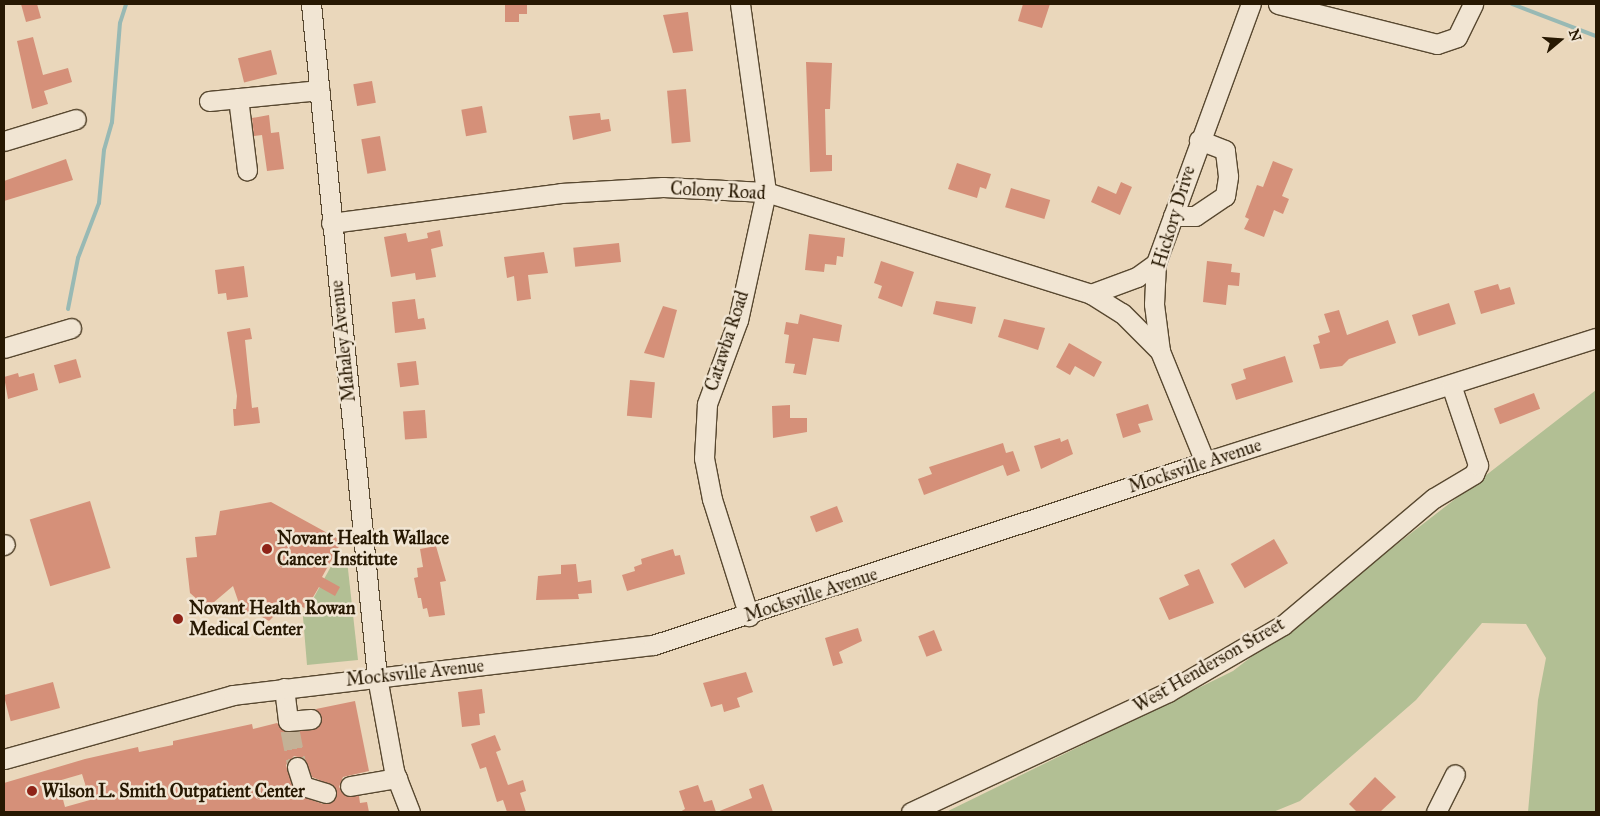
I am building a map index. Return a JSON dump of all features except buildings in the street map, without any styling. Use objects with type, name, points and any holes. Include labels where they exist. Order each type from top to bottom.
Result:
[{"type":"street","name":"Mahaley Avenue","points":[[311,4],[377,677],[397,778],[410,812]]},
{"type":"street","name":"Catawba Road","points":[[740,4],[766,192],[738,320],[707,404],[704,458],[712,499],[749,616]]},
{"type":"street","name":"Hickory Drive","points":[[1205,462],[1160,351],[1154,304],[1156,263],[1199,140],[1251,4]]},
{"type":"street","points":[[1278,4],[1437,44],[1457,37],[1473,4]]},
{"type":"street","points":[[209,101],[319,90]]},
{"type":"street","points":[[238,98],[247,170]]},
{"type":"street","points":[[4,142],[76,119]]},
{"type":"street","points":[[1173,216],[1195,216],[1225,196],[1228,176],[1225,150],[1199,140]]},
{"type":"street","name":"Colony Road","points":[[331,223],[561,193],[663,187],[766,192],[1091,294],[1122,313],[1160,351]]},
{"type":"street","points":[[1091,294],[1137,277],[1156,263]]},
{"type":"street","points":[[4,348],[71,328]]},
{"type":"street","name":"Mocksville Avenue","points":[[4,759],[233,695],[377,677],[618,652],[749,616],[1205,462],[1596,338]]},
{"type":"street","name":"West Henderson Street","points":[[911,812],[1168,692],[1283,625],[1434,498],[1474,474],[1478,465],[1451,385]]},
{"type":"street","points":[[284,688],[291,726],[311,718]]},
{"type":"street","points":[[297,767],[303,786],[326,793]]},
{"type":"street","points":[[1436,812],[1454,774]]},
{"type":"street","points":[[350,786],[397,778]]},
{"type":"green space","points":[[1596,390],[1596,812],[1528,812],[1538,700],[1546,658],[1526,624],[1482,623],[1416,700],[1300,801],[1273,812],[946,812],[1233,671]]},
{"type":"green space","points":[[347,560],[358,660],[307,665],[303,617],[334,561]]},
{"type":"waterway","points":[[68,309],[78,258],[99,203],[104,150],[112,122],[120,23],[126,4]]},
{"type":"waterway","points":[[1512,4],[1596,36]]},
{"type":"tunnel","points":[[290,730],[297,767]]},
{"type":"place","name":"Novant Health Wallace Cancer Institute","points":[[267,549]]},
{"type":"place","name":"Novant Health Rowan Medical Center","points":[[178,619]]},
{"type":"place","name":"Wilson L. Smith Outpatient Center","points":[[32,791]]}]
